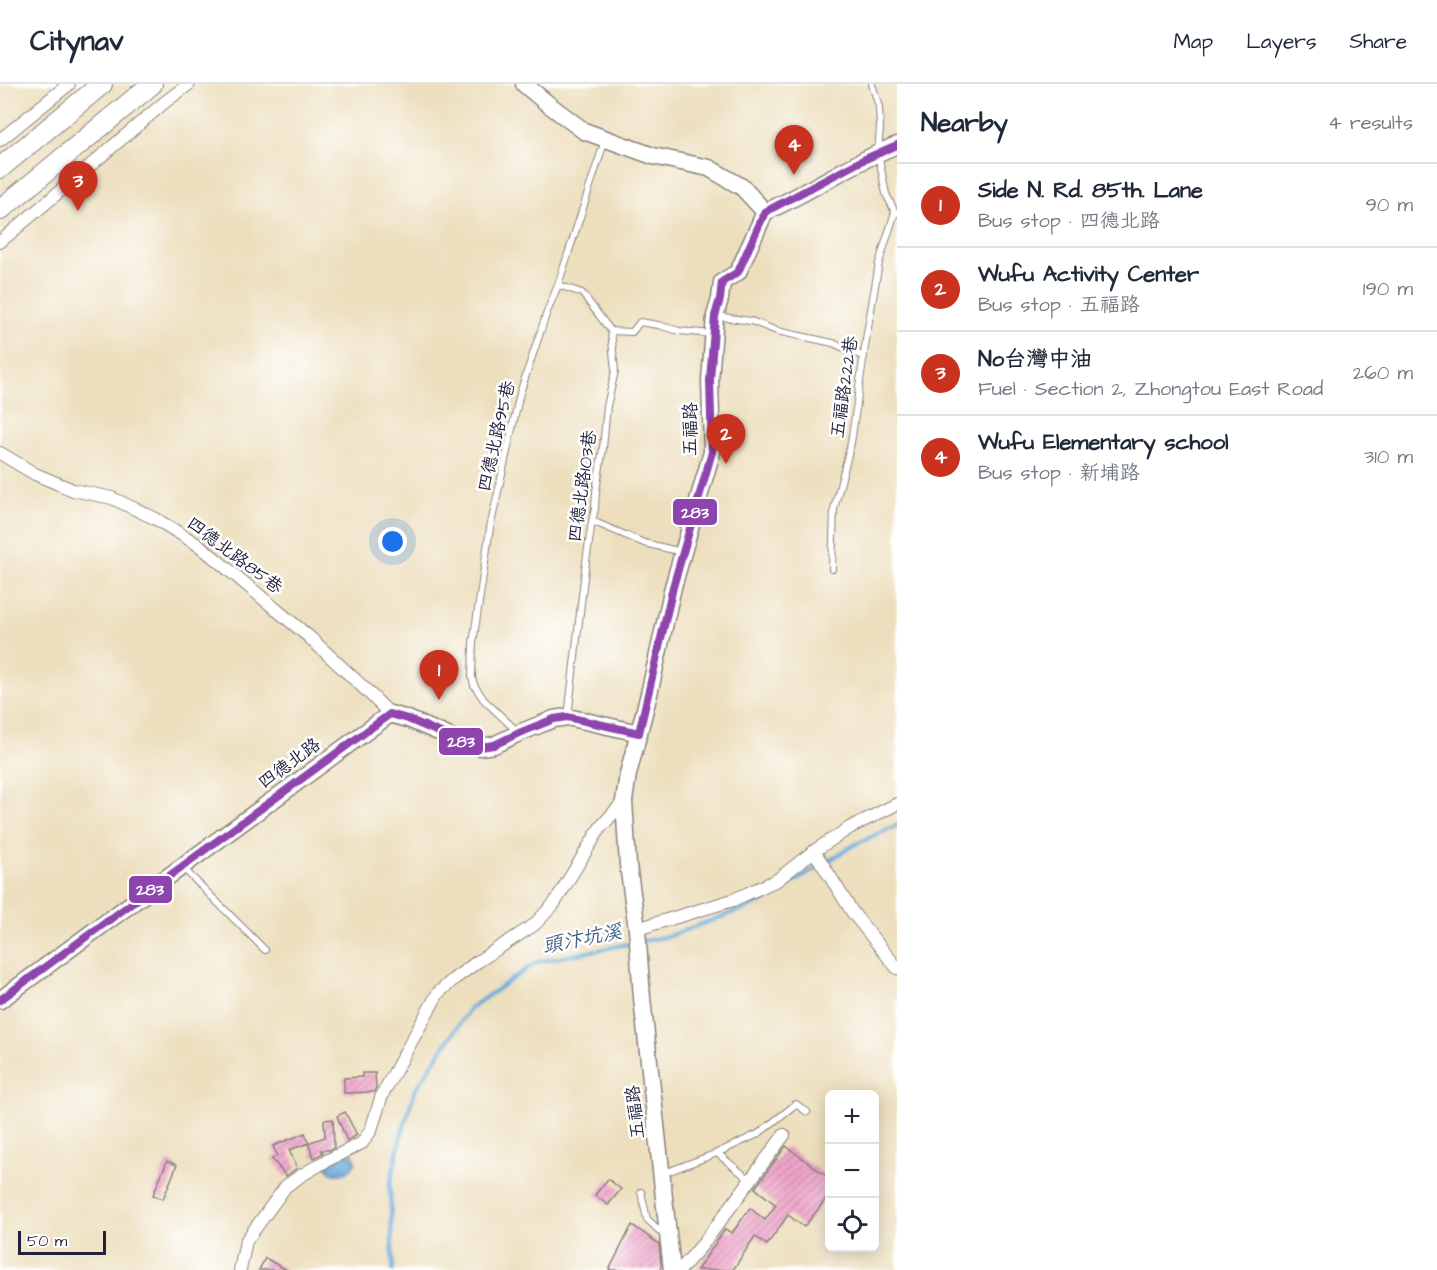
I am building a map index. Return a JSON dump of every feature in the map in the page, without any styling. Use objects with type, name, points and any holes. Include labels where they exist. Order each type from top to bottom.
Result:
[{"type":"main road","points":[[0,168],[102,84]]},
{"type":"main road","points":[[0,210],[152,84]]},
{"type":"street","points":[[0,140],[69,84]]},
{"type":"street","points":[[0,242],[189,84]]},
{"type":"street","points":[[524,84],[584,131],[653,156],[709,168],[742,187],[765,212],[897,145]]},
{"type":"street","name":"五福路","points":[[672,1270],[642,998],[637,929],[628,865],[624,801],[628,774],[683,552],[712,452],[710,380],[715,316],[722,282],[738,272],[765,212]]},
{"type":"street","name":"四德北路85巷","points":[[0,453],[35,474],[73,490],[112,498],[156,519],[200,546],[308,636],[390,714]]},
{"type":"street","points":[[390,714],[408,718],[469,746],[480,747],[494,745],[554,719],[567,717],[639,733]]},
{"type":"street","name":"四德北路","points":[[0,1000],[390,714]]},
{"type":"street","points":[[240,1270],[246,1241],[286,1186],[324,1162],[362,1143],[371,1130],[382,1095],[438,993],[477,962],[534,925],[554,904],[600,828],[624,801]]},
{"type":"street","points":[[637,929],[733,900],[777,879],[851,827],[897,804]]},
{"type":"street","points":[[814,851],[853,913],[897,968]]},
{"type":"street","points":[[680,1270],[703,1244],[784,1135]]},
{"type":"lane","points":[[872,84],[879,107],[878,153],[886,194],[896,212]]},
{"type":"lane","name":"四德北路95巷","points":[[519,733],[484,700],[474,685],[472,677],[473,643],[490,528],[519,393],[558,285],[606,139]]},
{"type":"lane","name":"五福路222巷","points":[[832,569],[834,509],[852,443],[879,263],[896,212]]},
{"type":"lane","points":[[558,285],[582,293],[611,331],[632,332],[640,322],[679,331],[713,334]]},
{"type":"lane","points":[[715,316],[751,321],[777,331],[833,343],[864,357]]},
{"type":"lane","name":"四德北路103巷","points":[[567,717],[607,406],[615,371],[611,331]]},
{"type":"lane","points":[[592,521],[644,543],[683,552]]},
{"type":"lane","points":[[182,866],[265,950]]},
{"type":"lane","points":[[662,1175],[758,1134],[795,1104],[807,1112]]},
{"type":"lane","points":[[717,1153],[750,1180]]},
{"type":"lane","points":[[641,1192],[646,1219],[669,1240]]},
{"type":"water","points":[[352,1152],[356,1162],[346,1173],[331,1173],[326,1165]]},
{"type":"building","points":[[362,1073],[375,1073],[374,1092],[344,1093],[344,1078],[362,1077]]},
{"type":"building","points":[[345,1112],[357,1135],[347,1141],[337,1116]]},
{"type":"building","points":[[333,1119],[334,1148],[321,1150],[323,1153],[314,1158],[308,1143],[325,1137],[324,1120]]},
{"type":"building","points":[[305,1133],[309,1143],[289,1150],[297,1168],[286,1176],[272,1159],[277,1155],[273,1146]]},
{"type":"building","points":[[786,1146],[825,1175],[825,1200],[804,1227],[788,1215],[767,1245],[755,1236],[733,1270],[697,1270],[725,1229],[732,1233],[750,1208],[765,1220],[776,1205],[755,1188]]},
{"type":"building","points":[[167,1161],[177,1165],[163,1199],[153,1195]]},
{"type":"building","points":[[608,1179],[621,1189],[608,1205],[595,1195]]},
{"type":"building","points":[[632,1225],[659,1244],[660,1270],[609,1270]]},
{"type":"building","points":[[265,1258],[287,1270],[259,1270]]},
{"type":"waterway","name":"頭汴坑溪","points":[[643,941],[669,936],[762,902],[854,845],[897,825]]},
{"type":"waterway","name":"頭汴坑溪","points":[[393,1270],[390,1185],[401,1136],[415,1090],[470,1008],[537,962],[633,943]]},
{"type":"transit line","name":"283","points":[[765,212],[863,160],[897,145]]},
{"type":"transit line","name":"283","points":[[639,733],[673,587],[712,452],[710,380],[715,316],[722,282],[738,272],[765,212]]},
{"type":"transit line","name":"283","points":[[0,1000],[390,714],[408,719],[469,745],[480,747],[494,745],[554,719],[567,717],[639,733]]},
{"type":"place","name":"Wufu Elementary school","points":[[794,175]]},
{"type":"place","name":"No台灣中油","points":[[78,211]]},
{"type":"place","name":"Wufu Activity Center","points":[[726,464]]},
{"type":"place","name":"Side N. Rd. 85th. Lane","points":[[439,700]]}]
